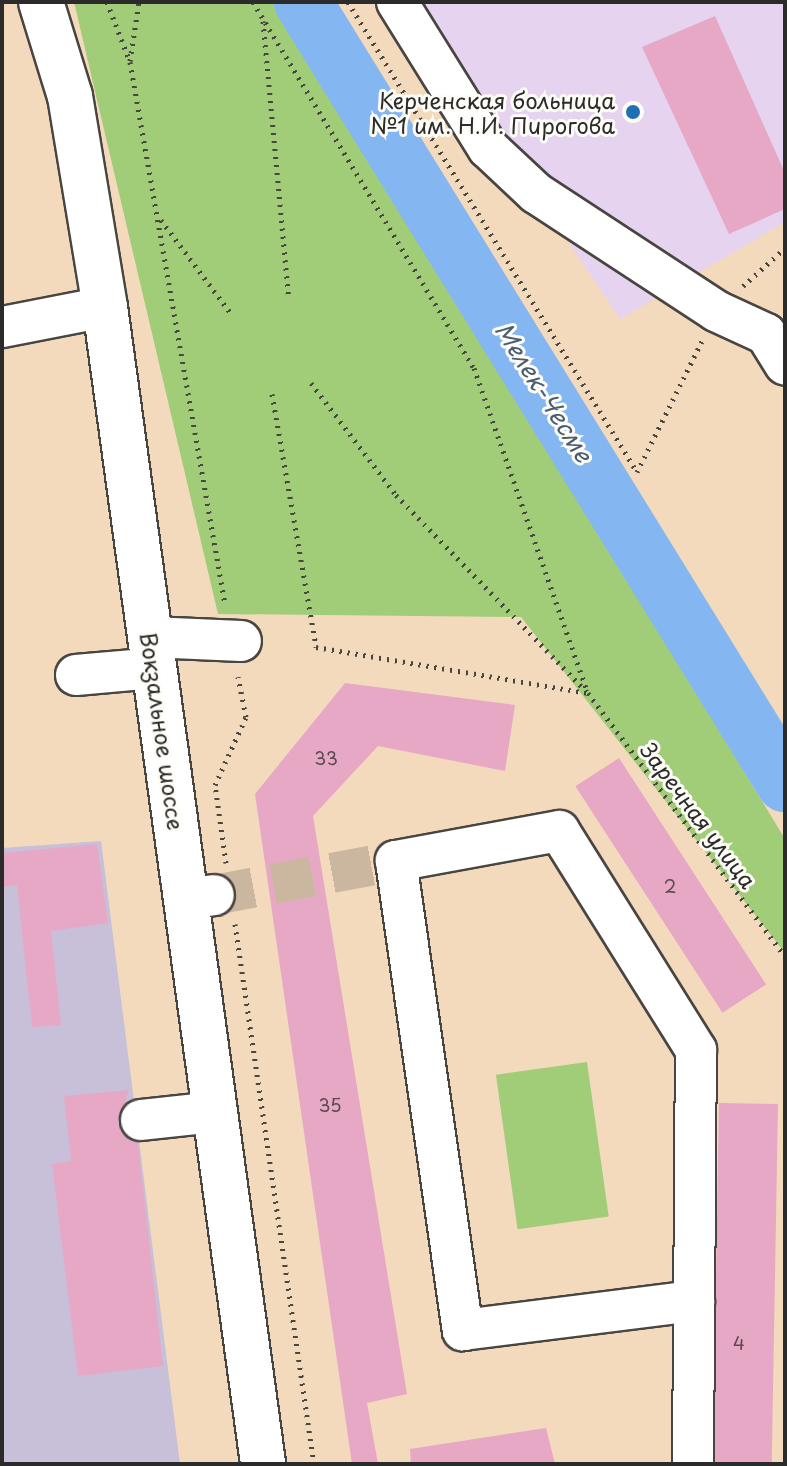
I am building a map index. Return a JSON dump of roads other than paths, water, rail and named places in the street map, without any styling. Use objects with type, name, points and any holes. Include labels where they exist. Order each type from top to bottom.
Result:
[{"type":"main road","name":"Вокзальное шоссе","points":[[41,2],[70,96],[105,307],[152,652],[215,896],[215,1112],[263,1464]]},
{"type":"street","points":[[397,2],[488,148],[536,193],[716,311],[766,334],[785,365]]},
{"type":"street","points":[[2,327],[105,307]]},
{"type":"street","points":[[76,675],[152,652],[236,641]]},
{"type":"street","points":[[693,1464],[696,1050],[559,831],[396,861],[463,1330],[694,1301]]},
{"type":"street","points":[[141,1120],[215,1112]]},
{"type":"waterway","name":"Мелек-Чесме","points":[[303,2],[785,783]]},
{"type":"tunnel","points":[[214,895],[396,861]]},
{"type":"place","name":"Керченская больница №1 им. Н.И. Пирогова","points":[[633,112]]}]
